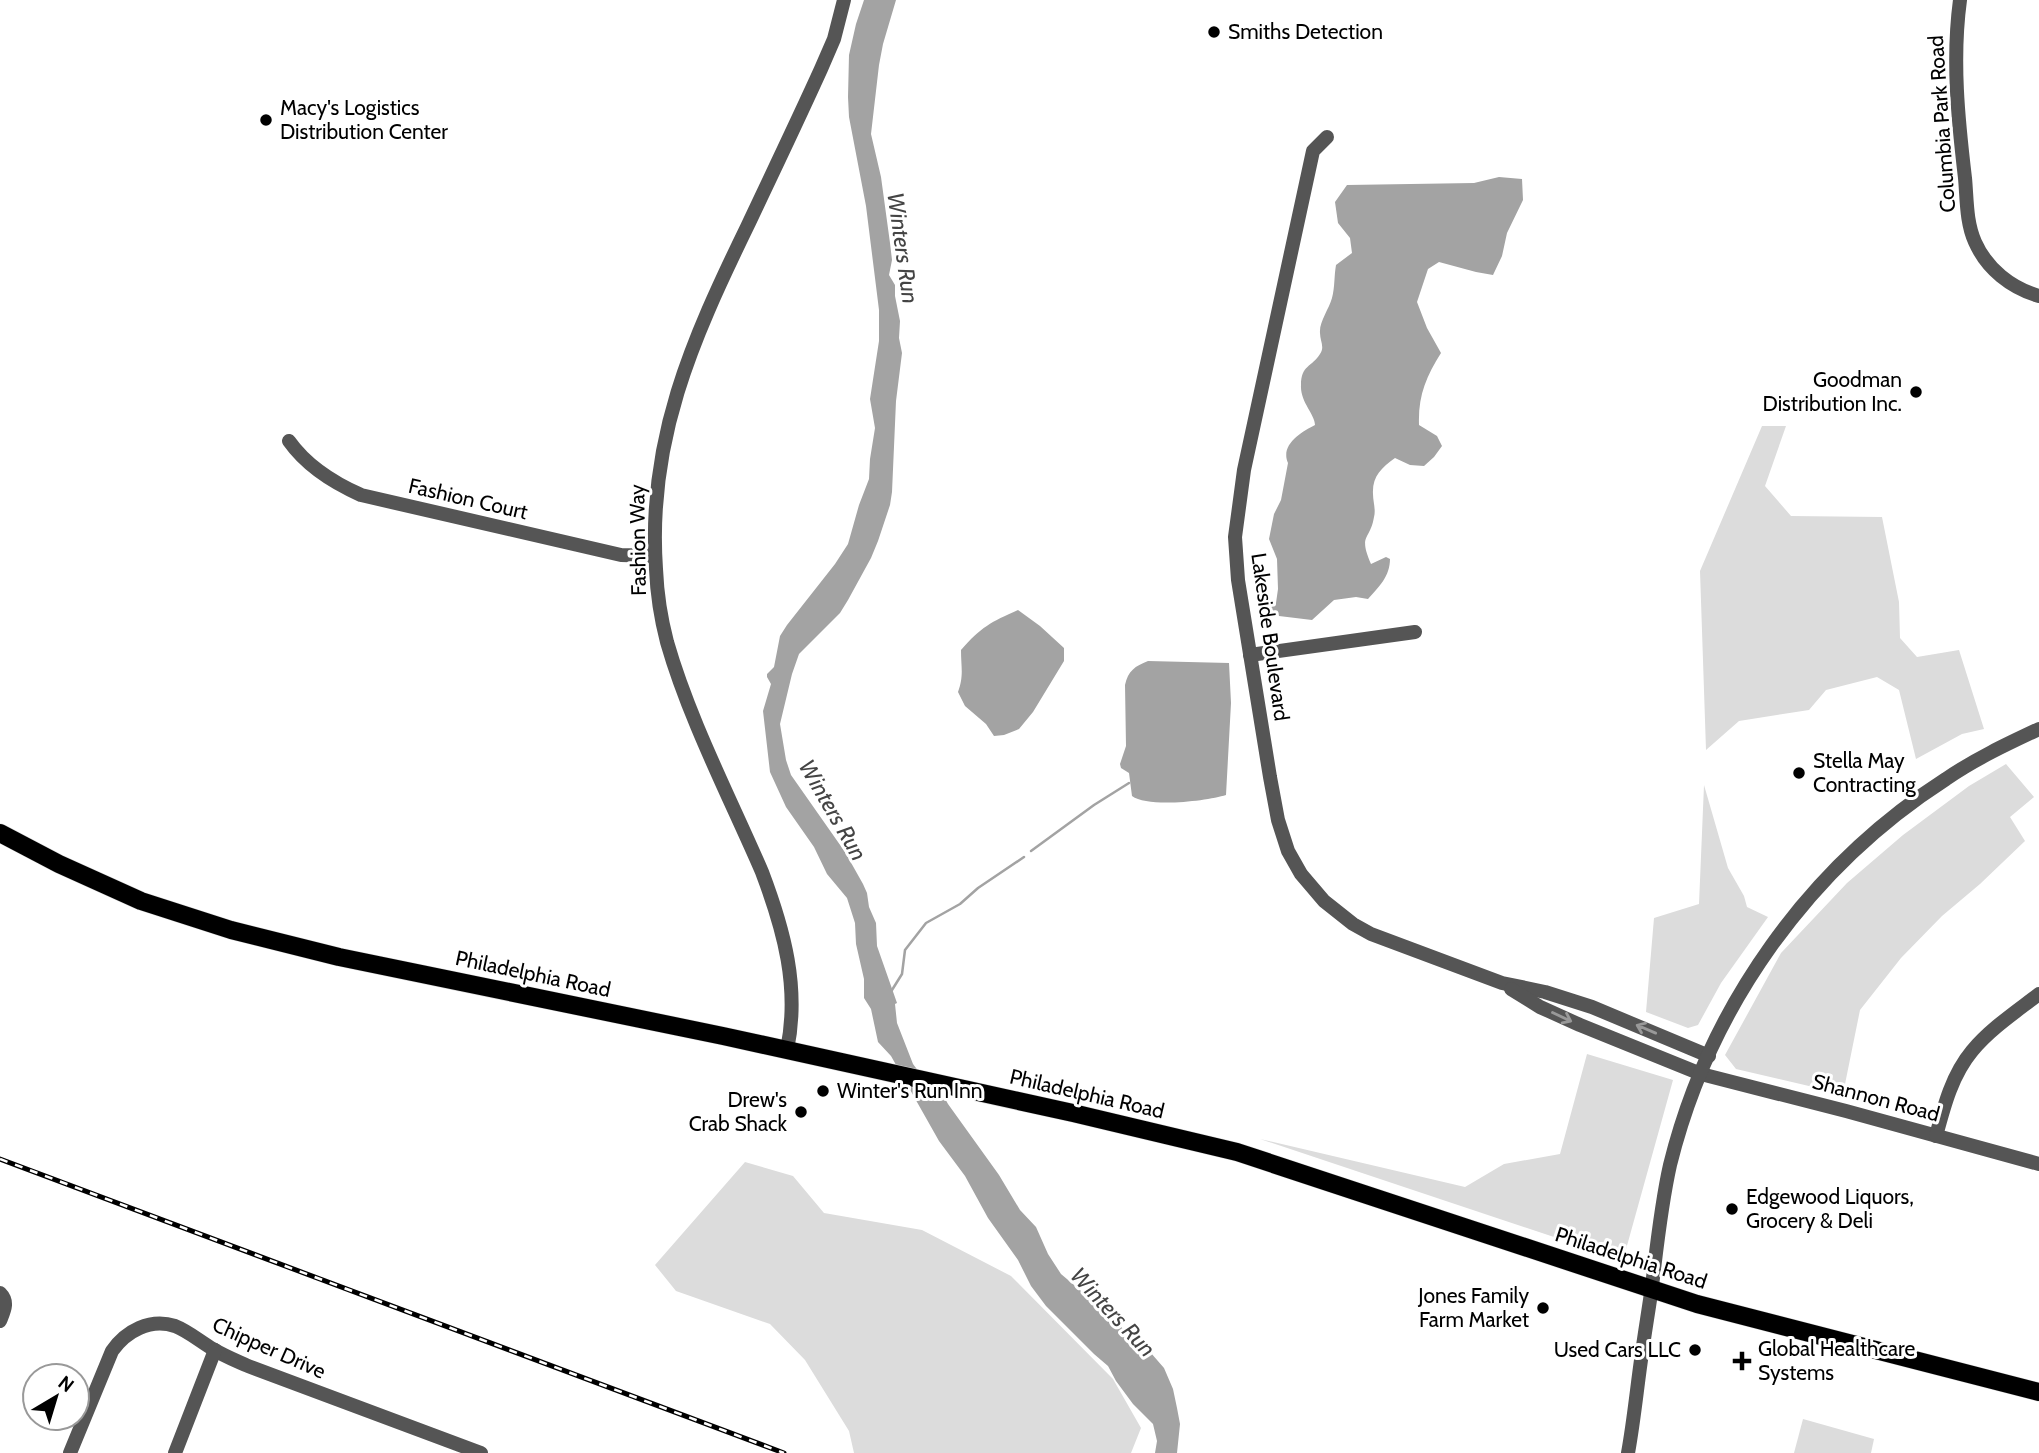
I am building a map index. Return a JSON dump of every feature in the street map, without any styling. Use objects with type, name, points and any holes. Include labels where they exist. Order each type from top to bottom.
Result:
[{"type":"main road","name":"Philadelphia Road","points":[[0,834],[141,901],[230,930],[339,957],[787,1050],[1237,1152],[1697,1304],[2039,1392]]},
{"type":"street","name":"Fashion Way","points":[[787,1050],[793,1017],[792,981],[787,950],[762,872],[700,730],[667,641],[655,556],[655,508],[664,436],[678,389],[716,293],[825,61],[844,0]]},
{"type":"street","name":"Columbia Park Road","points":[[1960,0],[1956,64],[1970,229],[1983,256],[1993,269],[2008,283],[2039,296]]},
{"type":"street","name":"Lakeside Boulevard","points":[[1327,137],[1313,152],[1244,470],[1235,537],[1250,655],[1278,820],[1284,840],[1294,863],[1311,887],[1338,913],[1371,934],[1502,984],[1570,1021],[1701,1074]]},
{"type":"street","name":"Fashion Court","points":[[289,441],[299,455],[320,471],[361,495],[621,555],[655,556]]},
{"type":"street","points":[[1250,655],[1415,632]]},
{"type":"street","points":[[1628,1453],[1660,1218],[1678,1136],[1709,1056],[1757,966],[1792,916],[1839,864],[1898,813],[1946,778],[2039,729]]},
{"type":"street","name":"Lakeside Boulevard","points":[[1502,984],[1545,992],[1592,1007],[1709,1056]]},
{"type":"street","points":[[1937,1136],[1948,1093],[1972,1050],[2039,994]]},
{"type":"street","name":"Shannon Road","points":[[1701,1074],[2039,1164]]},
{"type":"street","points":[[0,1293],[5,1300],[0,1321]]},
{"type":"street","name":"Chipper Drive","points":[[70,1453],[112,1351],[125,1336],[144,1326],[153,1325],[175,1326],[248,1366],[481,1453]]},
{"type":"street","points":[[175,1453],[215,1350]]},
{"type":"shaded area","points":[[864,0],[896,0],[879,65],[871,134],[881,177],[892,260],[889,275],[895,285],[902,353],[896,401],[892,492],[878,541],[848,600],[840,613],[799,654],[780,724],[786,760],[791,775],[845,852],[867,893],[869,907],[876,923],[877,946],[897,1003],[897,1023],[913,1064],[943,1095],[1020,1210],[1036,1227],[1061,1274],[1087,1296],[1099,1302],[1132,1339],[1144,1345],[1164,1368],[1173,1389],[1180,1424],[1177,1453],[1155,1453],[1157,1441],[1153,1424],[1133,1404],[1108,1366],[1046,1306],[1031,1286],[1018,1260],[988,1218],[965,1176],[939,1141],[891,1056],[878,1042],[871,1009],[864,998],[864,979],[856,944],[855,923],[847,898],[827,874],[814,847],[786,807],[770,772],[763,711],[771,684],[767,674],[774,667],[780,636],[848,544],[869,479],[875,428],[870,399],[879,341],[879,310],[866,206],[849,117],[848,97],[849,55]]},
{"type":"shaded area","points":[[1499,177],[1522,179],[1523,200],[1507,233],[1502,256],[1493,275],[1439,262],[1428,269],[1417,302],[1441,353],[1424,387],[1419,425],[1437,436],[1442,446],[1424,466],[1410,465],[1395,458],[1376,478],[1373,488],[1375,514],[1365,547],[1371,564],[1386,557],[1390,559],[1386,576],[1368,599],[1356,597],[1334,600],[1312,620],[1279,616],[1270,608],[1276,603],[1278,589],[1277,559],[1269,539],[1274,514],[1281,500],[1289,445],[1298,435],[1315,425],[1301,391],[1301,378],[1321,351],[1320,329],[1334,290],[1336,265],[1352,253],[1350,238],[1338,223],[1335,202],[1347,185],[1474,183]]},
{"type":"shaded area","points":[[1762,426],[1786,426],[1765,486],[1791,516],[1882,517],[1899,602],[1900,638],[1917,657],[1959,650],[1984,729],[1962,734],[1916,759],[1899,690],[1877,677],[1826,690],[1809,710],[1739,721],[1706,750],[1700,571]]},
{"type":"shaded area","points":[[1018,610],[1064,648],[1064,661],[1033,712],[1019,729],[994,736],[986,724],[965,706],[958,692],[962,676],[961,650],[987,626]]},
{"type":"shaded area","points":[[1148,661],[1229,663],[1231,703],[1226,795],[1164,803],[1140,800],[1132,796],[1129,773],[1121,768],[1120,764],[1126,746],[1125,685],[1133,670]]},
{"type":"shaded area","points":[[2006,764],[2034,797],[2010,817],[2025,841],[1942,916],[1901,958],[1860,1010],[1843,1094],[1736,1069],[1725,1055],[1781,953],[1847,883],[1903,835],[1969,786]]},
{"type":"shaded area","points":[[1704,785],[1728,868],[1744,896],[1747,907],[1768,917],[1721,983],[1698,1025],[1688,1028],[1646,1012],[1654,918],[1699,904]]},
{"type":"shaded area","points":[[1587,1054],[1673,1080],[1623,1260],[1260,1139],[1465,1187],[1504,1164],[1560,1154]]},
{"type":"shaded area","points":[[745,1162],[793,1176],[824,1213],[922,1230],[1011,1276],[1113,1379],[1141,1428],[1131,1453],[854,1453],[849,1431],[805,1360],[770,1324],[676,1291],[655,1265]]},
{"type":"shaded area","points":[[1803,1419],[1874,1439],[1871,1453],[1794,1453]]},
{"type":"waterway","points":[[1031,851],[1129,783]]},
{"type":"waterway","points":[[892,990],[902,974],[905,950],[926,923],[960,904],[978,888],[1024,857]]},
{"type":"railway","points":[[0,1159],[784,1453]]},
{"type":"place","name":"Smiths Detection","points":[[1214,32]]},
{"type":"place","name":"Macy's Logistics Distribution Center","points":[[266,120]]},
{"type":"place","name":"Goodman Distribution Inc.","points":[[1916,392]]},
{"type":"place","name":"Stella May Contracting","points":[[1799,773]]},
{"type":"place","name":"Winter's Run Inn","points":[[823,1091]]},
{"type":"place","name":"Drew's Crab Shack","points":[[801,1112]]},
{"type":"place","name":"Edgewood Liquors, Grocery & Deli","points":[[1732,1209]]},
{"type":"place","name":"Jones Family Farm Market","points":[[1543,1308]]},
{"type":"place","name":"Used Cars LLC","points":[[1695,1350]]},
{"type":"place","name":"Global Healthcare Systems","points":[[1742,1361]]},
{"type":"water label","name":"Winters Run","points":[[903,248]]},
{"type":"water label","name":"Winters Run","points":[[833,810]]},
{"type":"water label","name":"Winters Run","points":[[1113,1312]]}]
